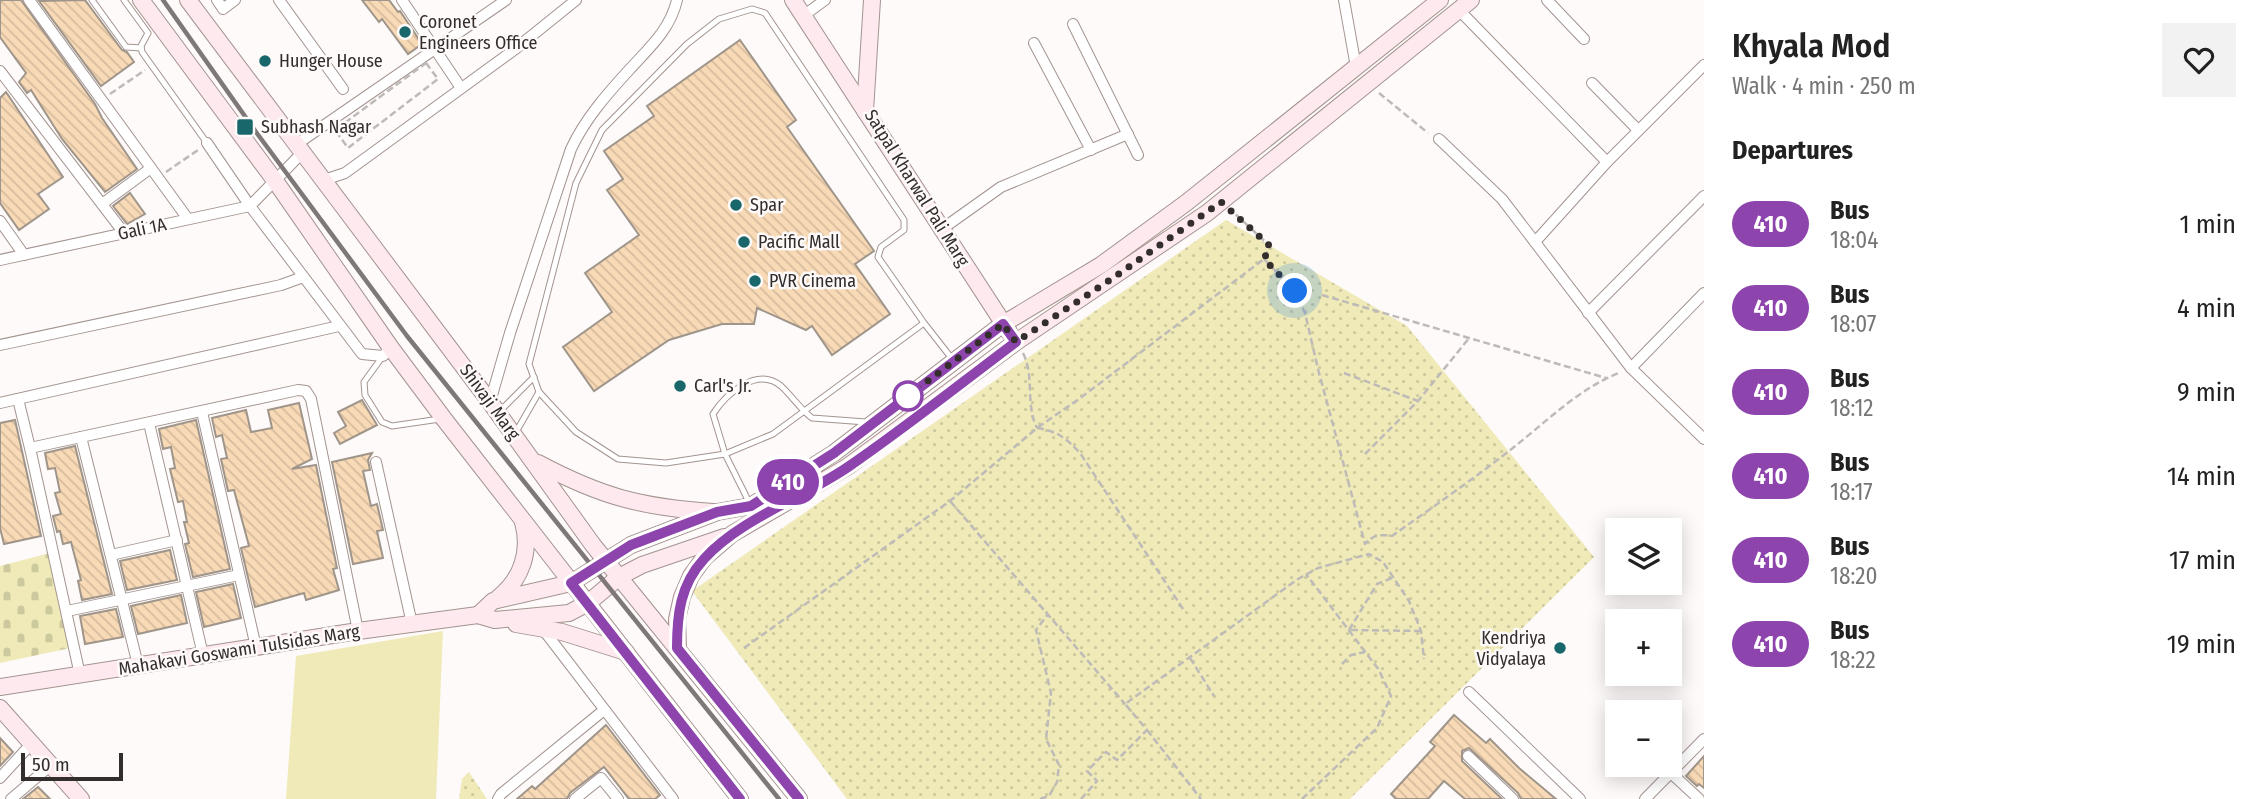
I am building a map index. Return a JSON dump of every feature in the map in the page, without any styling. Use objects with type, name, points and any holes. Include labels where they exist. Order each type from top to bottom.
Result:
[{"type":"street","points":[[29,0],[188,219]]},
{"type":"street","points":[[141,0],[275,183],[387,352],[444,419],[740,799]]},
{"type":"street","name":"Shivaji Marg","points":[[188,0],[494,408],[593,545],[799,799]]},
{"type":"street","points":[[217,0],[223,9],[235,0]]},
{"type":"street","points":[[279,0],[343,89]]},
{"type":"street","points":[[401,0],[461,88]]},
{"type":"street","points":[[250,206],[275,183],[300,148],[435,48],[506,0]]},
{"type":"street","points":[[324,180],[345,173],[514,50],[576,0]]},
{"type":"street","points":[[494,408],[510,333],[565,165],[579,131],[614,87],[661,36],[674,13],[677,0]]},
{"type":"street","points":[[793,0],[865,111]]},
{"type":"street","points":[[803,16],[825,0]]},
{"type":"street","name":"Satpal Kharwal Pali Marg","points":[[872,0],[865,111],[1016,342]]},
{"type":"street","points":[[1344,0],[1356,67]]},
{"type":"street","points":[[493,601],[571,583],[631,545],[717,512],[751,506],[834,453],[1003,324],[1101,265],[1186,203],[1440,0]]},
{"type":"street","points":[[1547,0],[1584,39]]},
{"type":"street","points":[[677,648],[677,619],[691,576],[704,558],[732,534],[847,467],[1016,342],[1221,202],[1465,5],[1606,162]]},
{"type":"street","points":[[1073,24],[1138,155]]},
{"type":"street","points":[[1034,43],[1091,150]]},
{"type":"street","points":[[1535,242],[1606,162],[1704,65]]},
{"type":"street","points":[[0,71],[124,233]]},
{"type":"street","points":[[1592,83],[1638,130]]},
{"type":"street","points":[[942,229],[1001,187],[1128,134]]},
{"type":"street","points":[[1439,139],[1502,199],[1631,369],[1704,439]]},
{"type":"street","points":[[207,144],[339,327],[362,354],[387,352]]},
{"type":"street","points":[[102,204],[151,168]]},
{"type":"street","points":[[1588,313],[1704,196]]},
{"type":"street","name":"Gali 1A","points":[[0,260],[250,206]]},
{"type":"street","points":[[0,221],[24,255]]},
{"type":"street","points":[[0,345],[281,285],[303,277]]},
{"type":"street","points":[[1631,369],[1704,293]]},
{"type":"street","points":[[0,403],[339,327]]},
{"type":"street","points":[[30,448],[303,390],[309,394],[358,631]]},
{"type":"street","points":[[18,399],[80,675]]},
{"type":"street","points":[[202,412],[256,647]]},
{"type":"street","points":[[149,423],[202,655]]},
{"type":"street","points":[[81,437],[138,666]]},
{"type":"street","points":[[532,460],[578,484],[620,499],[663,508],[717,512]]},
{"type":"street","points":[[376,462],[412,624]]},
{"type":"street","points":[[478,615],[506,592],[523,565],[526,533],[522,518]]},
{"type":"street","points":[[588,603],[619,577],[642,565],[732,534]]},
{"type":"street","points":[[111,555],[177,540]]},
{"type":"street","points":[[67,611],[239,575]]},
{"type":"street","name":"Mahakavi Goswami Tulsidas Marg","points":[[0,687],[478,615],[495,620],[569,613],[588,603]]},
{"type":"street","points":[[495,620],[592,640],[626,652]]},
{"type":"street","points":[[542,628],[673,799]]},
{"type":"street","points":[[1469,692],[1580,799]]},
{"type":"street","points":[[0,708],[82,799]]},
{"type":"street","points":[[498,799],[604,710]]},
{"type":"street","points":[[1682,762],[1704,740]]},
{"type":"street","points":[[0,778],[31,744]]},
{"type":"street","points":[[1468,756],[1513,799]]},
{"type":"street","points":[[11,799],[50,766]]},
{"type":"street","points":[[1645,799],[1667,777]]},
{"type":"street","points":[[1675,777],[1699,799]]},
{"type":"street","points":[[575,799],[601,778],[618,799]]},
{"type":"lane","points":[[92,0],[126,47],[141,48]]},
{"type":"lane","points":[[124,0],[148,33],[141,48]]},
{"type":"lane","points":[[924,323],[802,410],[773,434],[725,454],[666,463],[618,459],[576,432],[539,392],[529,364],[576,183],[601,130],[687,44],[719,19],[752,9],[765,13],[904,220],[904,230],[881,247],[878,257],[954,362]]},
{"type":"lane","points":[[141,48],[207,144]]},
{"type":"lane","points":[[387,352],[364,382],[365,395],[382,422],[393,426],[444,419]]},
{"type":"lane","points":[[494,408],[534,377]]},
{"type":"lane","points":[[751,506],[725,454],[713,414],[729,395],[750,381],[760,378],[780,384],[812,418],[872,423]]},
{"type":"lane","points":[[514,435],[539,392]]},
{"type":"path","points":[[426,63],[438,79],[411,100],[348,148],[335,130],[426,63]]},
{"type":"path","points":[[109,95],[151,66]]},
{"type":"path","points":[[1367,84],[1427,133]]},
{"type":"path","points":[[163,174],[207,144]]},
{"type":"path","points":[[744,648],[950,501],[1037,428],[1264,259],[1270,246],[1221,202]]},
{"type":"path","points":[[1264,259],[1295,291],[1306,313],[1365,544],[1381,534],[1392,536],[1512,449],[1569,402],[1606,378],[1322,295]]},
{"type":"path","points":[[1364,454],[1418,401],[1470,337]]},
{"type":"path","points":[[1016,342],[1028,365],[1030,409],[1037,428]]},
{"type":"path","points":[[1344,373],[1418,401]]},
{"type":"path","points":[[1037,428],[1054,431],[1067,438],[1080,453],[1185,612]]},
{"type":"path","points":[[950,501],[1147,730],[1201,799]]},
{"type":"path","points":[[1125,704],[1306,574],[1369,554],[1383,562],[1409,601],[1421,631],[1424,659]]},
{"type":"path","points":[[1302,799],[1377,728],[1391,696],[1379,670],[1306,574]]},
{"type":"path","points":[[1349,630],[1377,584],[1393,578]]},
{"type":"path","points":[[1040,799],[1050,797],[1057,782],[1059,765],[1046,739],[1051,693],[1036,630],[1048,614]]},
{"type":"path","points":[[1349,630],[1421,631]]},
{"type":"path","points":[[1342,664],[1351,655],[1365,652]]},
{"type":"path","points":[[1191,658],[1214,695]]},
{"type":"path","points":[[1080,799],[1097,781],[1087,771],[1106,751],[1117,760],[1147,730]]},
{"type":"green space","points":[[1226,220],[1407,326],[1594,557],[1350,799],[847,799],[692,591]]},
{"type":"green space","points":[[54,552],[75,647],[0,663],[0,566]]},
{"type":"green space","points":[[443,631],[436,799],[286,799],[296,656]]},
{"type":"green space","points":[[469,772],[487,799],[459,799],[462,779]]},
{"type":"building","points":[[0,0],[21,0],[95,104],[137,169],[105,192],[62,139],[31,90],[27,93],[19,82],[26,73],[0,37]]},
{"type":"building","points":[[85,0],[134,62],[101,86],[39,1]]},
{"type":"building","points":[[362,0],[389,0],[398,12],[400,11],[422,44],[408,54],[382,19],[379,22]]},
{"type":"building","points":[[740,40],[796,120],[787,127],[874,251],[855,264],[890,314],[832,355],[812,326],[806,330],[757,308],[754,324],[722,324],[669,340],[594,391],[563,347],[612,312],[585,273],[639,235],[607,190],[623,179],[604,151],[654,116],[647,106]]},
{"type":"building","points":[[6,92],[63,177],[38,194],[49,209],[19,230],[0,203],[0,98]]},
{"type":"building","points":[[130,193],[145,214],[127,224],[113,206]]},
{"type":"building","points":[[362,400],[377,425],[340,444],[334,433],[346,426],[338,412]]},
{"type":"building","points":[[299,403],[312,459],[292,469],[316,465],[337,568],[333,569],[339,590],[306,600],[304,593],[255,607],[241,548],[249,546],[234,490],[228,491],[221,459],[227,458],[222,435],[216,437],[212,418],[246,410],[251,432],[272,428],[268,410]]},
{"type":"building","points":[[15,420],[41,536],[4,544],[0,528],[0,423]]},
{"type":"building","points":[[196,420],[230,569],[193,577],[185,544],[189,543],[183,501],[178,502],[170,469],[175,468],[171,447],[163,449],[159,429]]},
{"type":"building","points":[[75,446],[112,594],[82,600],[78,581],[81,580],[71,542],[63,544],[60,531],[57,532],[53,516],[61,514],[55,493],[60,492],[55,468],[48,469],[45,453]]},
{"type":"building","points":[[372,453],[368,460],[370,470],[363,471],[371,506],[377,504],[383,530],[377,531],[383,558],[353,564],[332,462]]},
{"type":"building","points":[[170,550],[177,580],[127,590],[120,561]]},
{"type":"building","points":[[233,584],[241,618],[204,627],[196,592]]},
{"type":"building","points":[[181,595],[187,623],[138,634],[131,606]]},
{"type":"building","points":[[116,609],[123,637],[85,644],[80,616]]},
{"type":"building","points":[[1454,715],[1486,743],[1490,739],[1556,799],[1521,799],[1518,793],[1469,748],[1462,751],[1462,761],[1502,799],[1465,799],[1444,781],[1428,799],[1396,799],[1391,794],[1435,746],[1430,742]]},
{"type":"building","points":[[606,725],[660,795],[655,799],[629,799],[604,767],[570,793],[567,799],[517,799],[532,786],[535,789]]},
{"type":"building","points":[[0,738],[13,752],[0,766]]},
{"type":"building","points":[[1704,756],[1704,788],[1699,784],[1697,786],[1686,776]]},
{"type":"building","points":[[38,787],[50,799],[23,799]]},
{"type":"railway","points":[[163,0],[256,132],[407,336],[779,799]]},
{"type":"bus line","name":"410","points":[[740,799],[571,583],[631,545],[717,512],[751,506],[834,453],[1003,324],[1016,342],[847,467],[732,534],[704,558],[691,576],[677,619],[677,648],[799,799]]},
{"type":"place","name":"Coronet Engineers Office","points":[[405,32]]},
{"type":"place","name":"Hunger House","points":[[265,61]]},
{"type":"place","name":"Subhash Nagar","points":[[245,127]]},
{"type":"place","name":"Spar","points":[[736,205]]},
{"type":"place","name":"Pacific Mall","points":[[744,242]]},
{"type":"place","name":"PVR Cinema","points":[[755,281]]},
{"type":"place","name":"Carl's Jr.","points":[[680,386]]},
{"type":"place","name":"Kendriya Vidyalaya","points":[[1560,648]]},
{"type":"route","points":[[908,396],[1003,324],[1016,342],[1221,202],[1270,246],[1264,259],[1295,291]]}]
